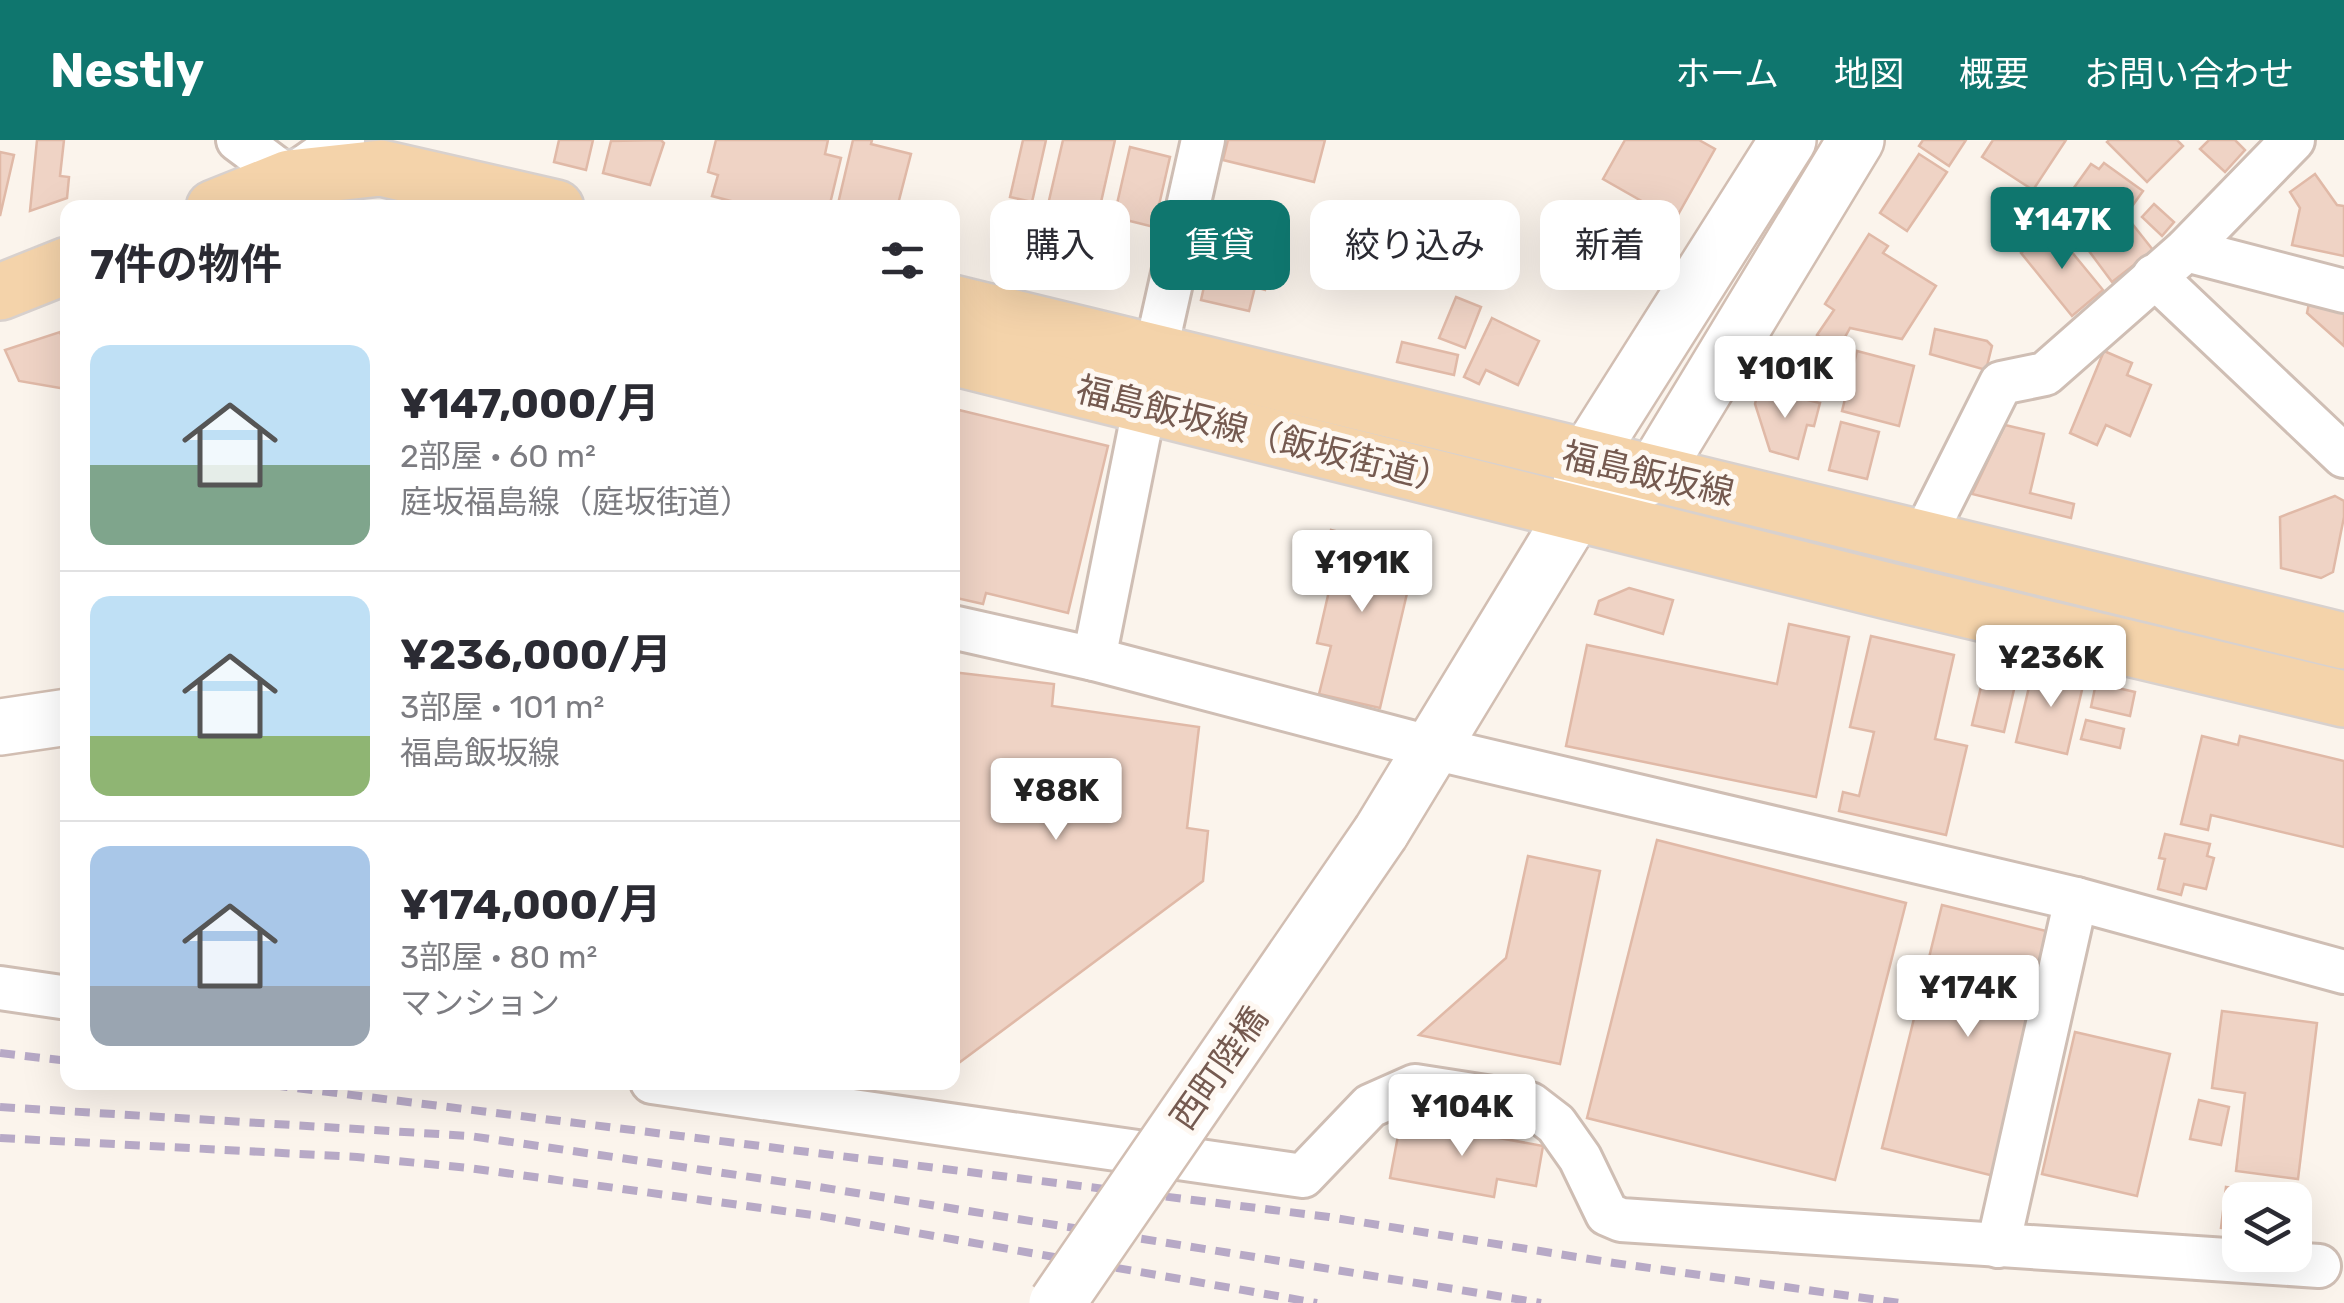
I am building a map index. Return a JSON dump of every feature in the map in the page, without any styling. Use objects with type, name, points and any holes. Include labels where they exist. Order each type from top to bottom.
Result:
[{"type":"main road","points":[[1574,513],[1586,459],[1788,140]]},
{"type":"main road","points":[[1574,513],[1653,474],[1856,140]]},
{"type":"main road","points":[[234,200],[289,178],[381,168],[521,200]]},
{"type":"main road","points":[[289,178],[352,200]]},
{"type":"main road","points":[[0,292],[60,268]]},
{"type":"main road","name":"福島飯坂線","points":[[960,306],[1150,380],[1586,459],[2344,641]]},
{"type":"main road","name":"福島飯坂線（飯坂街道）","points":[[960,359],[1150,380],[1574,513]]},
{"type":"main road","name":"福島飯坂線","points":[[1574,513],[2344,700]]},
{"type":"main road","name":"西町陸橋","points":[[1057,1303],[1381,832],[1574,513]]},
{"type":"main road","points":[[0,727],[60,718]]},
{"type":"street","points":[[238,140],[289,178],[344,140]]},
{"type":"street","points":[[1094,660],[1203,140]]},
{"type":"street","points":[[1922,540],[2001,383],[2045,374],[2170,263],[2293,140]]},
{"type":"street","points":[[2170,263],[2344,291]]},
{"type":"street","points":[[2170,263],[2344,456]]},
{"type":"street","points":[[960,629],[1433,748],[2076,900],[2344,972]]},
{"type":"street","points":[[1998,1246],[2076,900]]},
{"type":"street","points":[[0,988],[60,997]]},
{"type":"street","points":[[707,1090],[1303,1176],[1370,1106],[1415,1086],[1530,1104],[1556,1124],[1580,1158],[1607,1214],[1621,1220],[2318,1266]]},
{"type":"building","points":[[37,140],[64,140],[60,176],[69,177],[67,198],[30,211]]},
{"type":"building","points":[[559,140],[593,140],[586,170],[554,162]]},
{"type":"building","points":[[716,140],[828,140],[825,154],[841,158],[831,200],[727,200],[712,196],[718,175],[708,172]]},
{"type":"building","points":[[853,140],[872,140],[871,144],[911,154],[899,200],[839,200]]},
{"type":"building","points":[[1023,140],[1046,140],[1032,200],[1010,197]]},
{"type":"building","points":[[1063,140],[1115,140],[1102,200],[1049,200]]},
{"type":"building","points":[[1228,140],[1325,140],[1314,182],[1223,160]]},
{"type":"building","points":[[1625,140],[1699,140],[1715,149],[1680,211],[1680,200],[1640,200],[1603,179]]},
{"type":"building","points":[[1923,140],[1966,140],[1949,166],[1919,146]]},
{"type":"building","points":[[1993,140],[2066,140],[2033,190],[1982,157]]},
{"type":"building","points":[[2109,140],[2177,140],[2183,146],[2147,182]]},
{"type":"building","points":[[2209,140],[2235,140],[2245,150],[2225,172],[2200,149]]},
{"type":"building","points":[[611,141],[664,143],[650,185],[603,173]]},
{"type":"building","points":[[1130,147],[1170,157],[1160,200],[1150,200],[1150,226],[1130,221],[1130,200],[1118,200]]},
{"type":"building","points":[[0,152],[14,155],[0,216]]},
{"type":"building","points":[[1919,154],[1947,172],[1907,231],[1880,213]]},
{"type":"building","points":[[2104,163],[2143,191],[2120,223],[2101,208],[2081,236],[2053,217],[2091,164],[2099,169]]},
{"type":"building","points":[[2315,174],[2337,205],[2344,206],[2344,256],[2292,245],[2300,208],[2290,192]]},
{"type":"building","points":[[2154,204],[2174,222],[2162,236],[2142,217]]},
{"type":"building","points":[[2130,221],[2153,250],[2112,282],[2086,247],[2113,225],[2117,231]]},
{"type":"building","points":[[2052,228],[2103,290],[2072,316],[2021,253]]},
{"type":"building","points":[[1869,234],[1888,246],[1883,253],[1936,286],[1902,339],[1850,328],[1845,337],[1829,343],[1817,335],[1834,310],[1825,304]]},
{"type":"building","points":[[1203,290],[1254,290],[1249,311],[1201,300]]},
{"type":"building","points":[[1456,297],[1481,307],[1465,348],[1439,338]]},
{"type":"building","points":[[2309,303],[2344,312],[2344,346],[2307,313]]},
{"type":"building","points":[[1492,318],[1539,341],[1518,385],[1486,370],[1479,384],[1464,377]]},
{"type":"building","points":[[1935,329],[1987,341],[1992,346],[1986,370],[1930,354]]},
{"type":"building","points":[[60,332],[60,388],[19,381],[5,350]]},
{"type":"building","points":[[1402,342],[1458,355],[1454,375],[1397,362]]},
{"type":"building","points":[[1857,351],[1914,366],[1899,426],[1842,411]]},
{"type":"building","points":[[2104,351],[2132,363],[2127,375],[2151,385],[2130,436],[2106,425],[2097,445],[2070,433]]},
{"type":"building","points":[[1759,388],[1820,403],[1814,426],[1807,425],[1798,459],[1770,451],[1755,404]]},
{"type":"building","points":[[960,410],[1108,446],[1068,613],[986,593],[983,604],[960,599]]},
{"type":"building","points":[[1841,422],[1879,432],[1867,479],[1829,470]]},
{"type":"building","points":[[2005,425],[2044,434],[2030,493],[2074,504],[2071,518],[1972,494]]},
{"type":"building","points":[[2335,496],[2344,501],[2344,517],[2333,572],[2321,578],[2281,568],[2280,517]]},
{"type":"building","points":[[1331,530],[1417,551],[1380,708],[1319,694],[1331,646],[1317,643],[1329,591],[1318,589]]},
{"type":"building","points":[[1629,588],[1673,600],[1663,634],[1595,614],[1599,601]]},
{"type":"building","points":[[1789,624],[1849,637],[1816,797],[1566,746],[1587,645],[1777,684]]},
{"type":"building","points":[[1871,636],[1954,655],[1935,739],[1967,746],[1946,835],[1839,811],[1843,792],[1859,796],[1874,732],[1850,727]]},
{"type":"building","points":[[1988,657],[2020,664],[2004,732],[1972,725]]},
{"type":"building","points":[[2034,666],[2085,677],[2067,754],[2016,742]]},
{"type":"building","points":[[960,673],[1054,684],[1052,706],[1199,727],[1187,828],[1208,831],[1203,881],[960,1062]]},
{"type":"building","points":[[2096,683],[2135,692],[2130,716],[2091,707]]},
{"type":"building","points":[[2086,720],[2124,729],[2120,748],[2081,739]]},
{"type":"building","points":[[2202,736],[2238,745],[2240,736],[2344,761],[2344,847],[2211,815],[2208,830],[2181,824]]},
{"type":"building","points":[[2165,834],[2210,844],[2207,856],[2214,858],[2206,889],[2184,884],[2181,895],[2158,889],[2165,859],[2159,858]]},
{"type":"building","points":[[1657,840],[1906,903],[1835,1180],[1587,1118]]},
{"type":"building","points":[[1528,856],[1600,871],[1560,1064],[1419,1035],[1506,958]]},
{"type":"building","points":[[1942,905],[2054,933],[1994,1176],[1882,1148]]},
{"type":"building","points":[[2222,1011],[2317,1023],[2298,1179],[2236,1171],[2245,1093],[2212,1088]]},
{"type":"building","points":[[2075,1032],[2170,1054],[2137,1196],[2042,1174]]},
{"type":"building","points":[[2199,1100],[2229,1107],[2221,1145],[2190,1139]]},
{"type":"building","points":[[1401,1120],[1543,1146],[1536,1186],[1497,1179],[1494,1197],[1390,1178]]},
{"type":"railway","points":[[0,1053],[60,1060]]},
{"type":"railway","points":[[312,1090],[1329,1217],[1614,1263],[1900,1303]]},
{"type":"railway","points":[[0,1107],[470,1136],[819,1187],[1541,1303]]},
{"type":"railway","points":[[0,1138],[357,1157],[469,1168],[820,1216],[1317,1303]]}]
